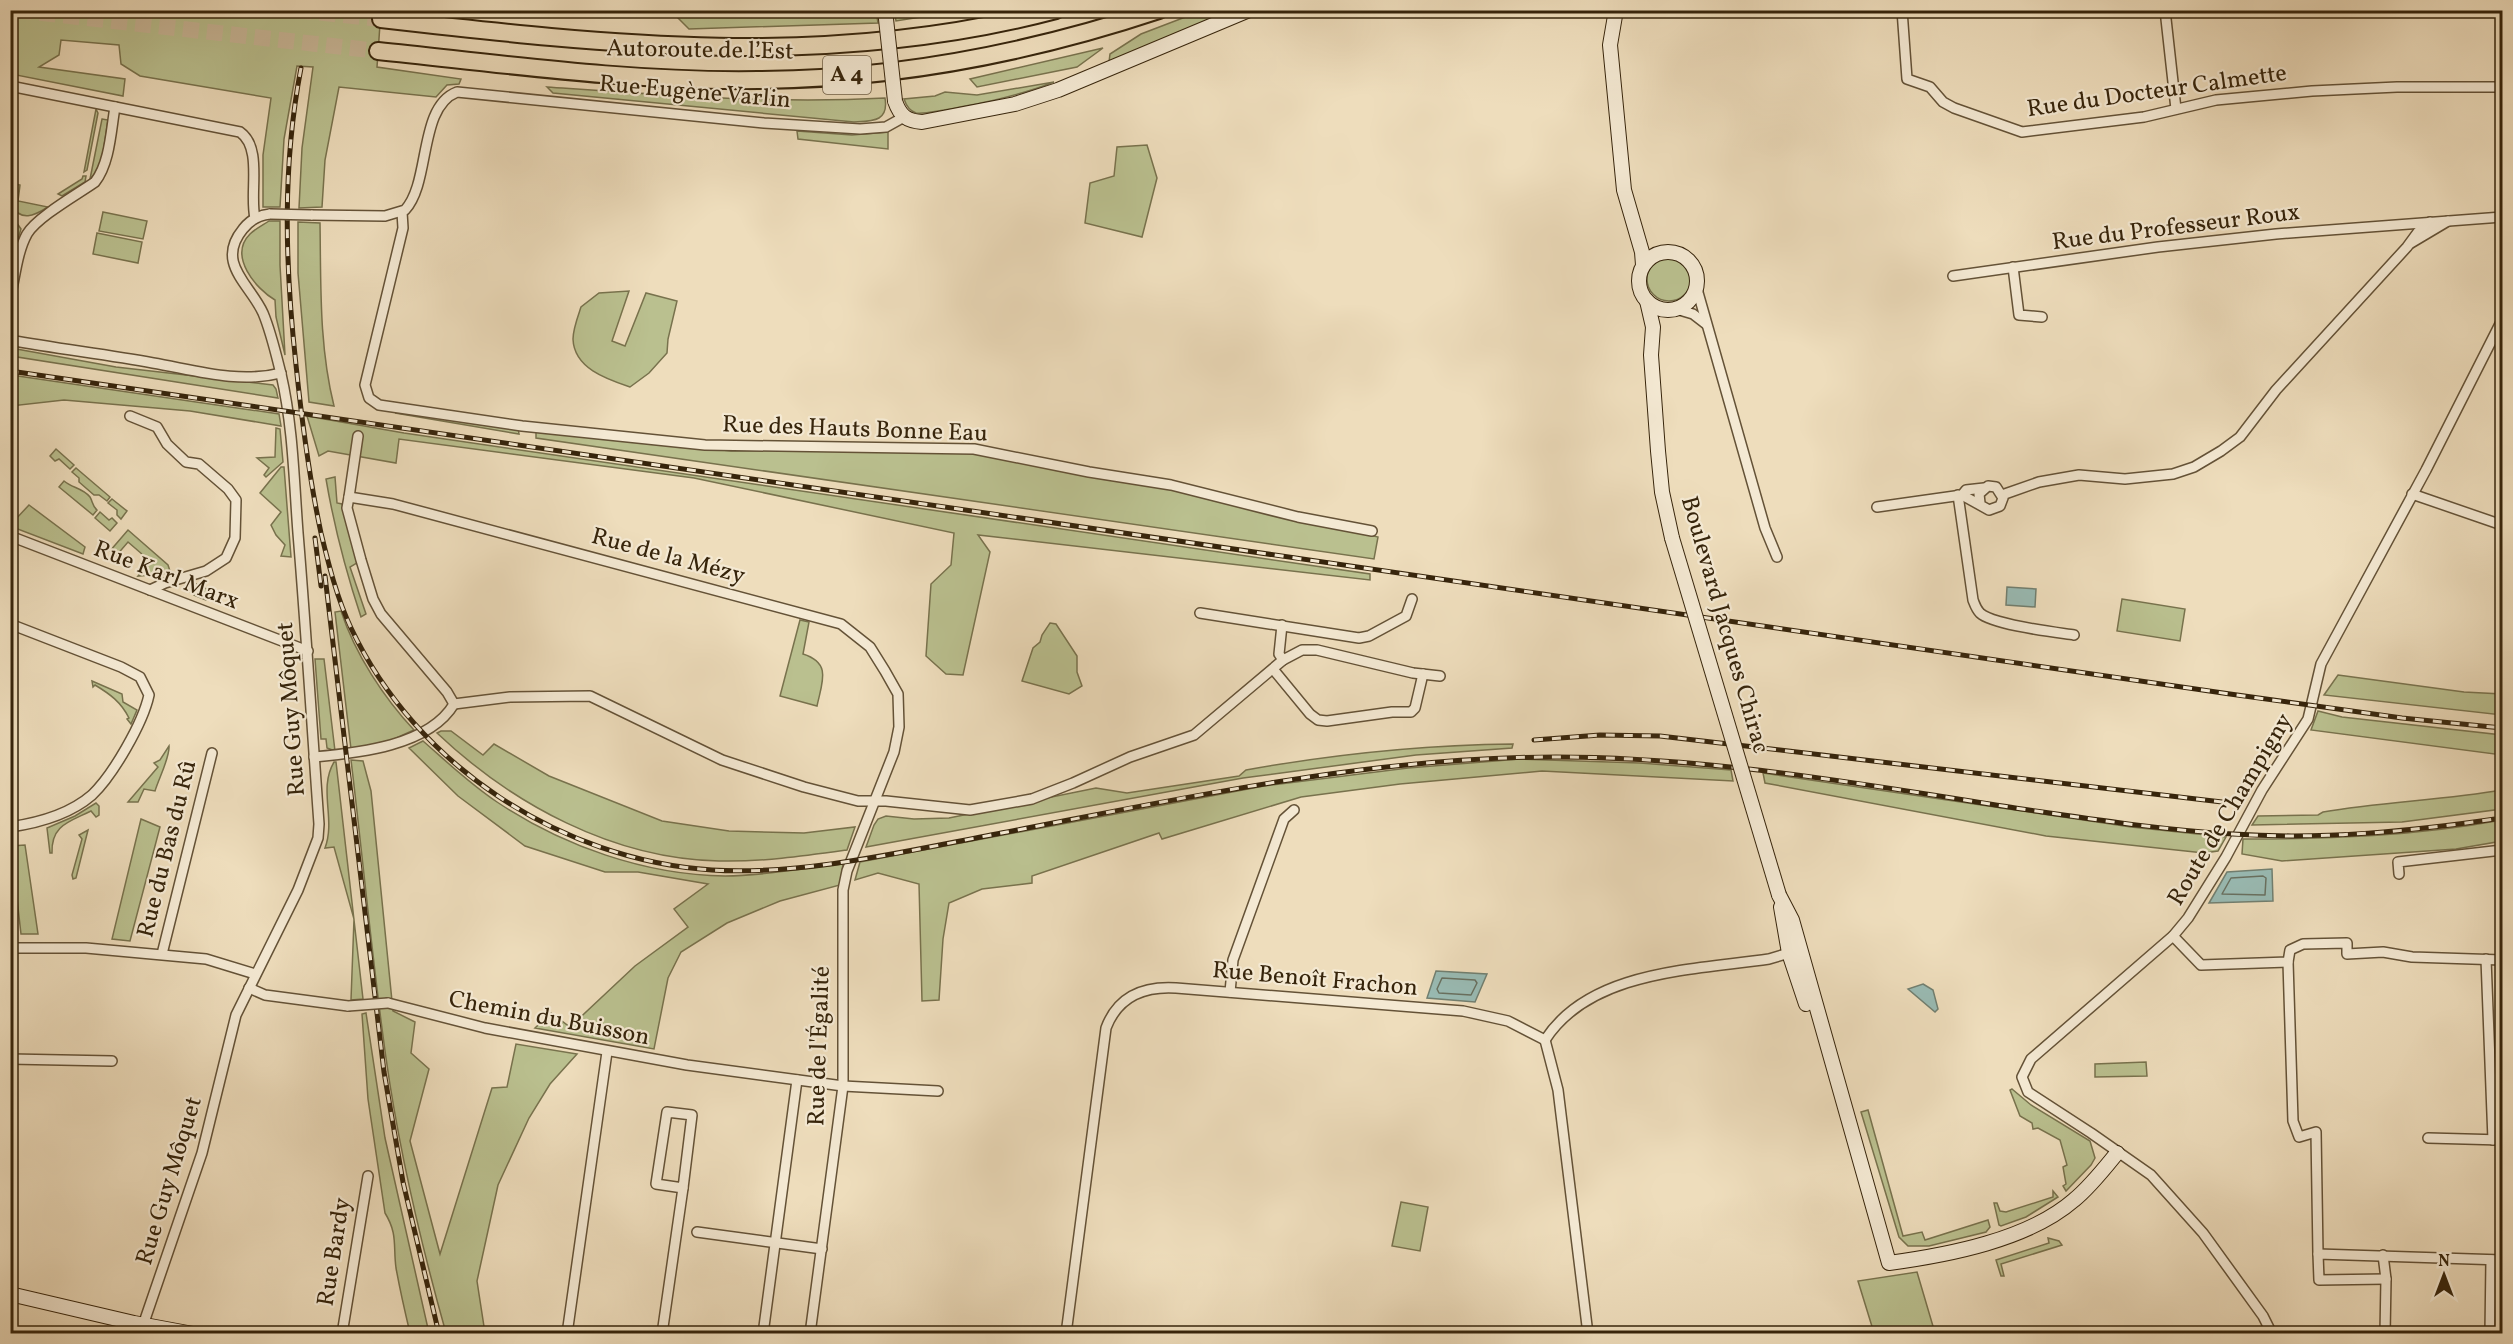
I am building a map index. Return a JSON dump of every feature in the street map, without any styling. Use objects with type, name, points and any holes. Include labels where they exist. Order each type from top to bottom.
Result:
[{"type":"highway","name":"Autoroute de l’Est","points":[[381,19],[530,36],[668,47],[778,48],[915,38],[981,27],[1056,10]]},
{"type":"highway","name":"Autoroute de l’Est","points":[[378,51],[564,70],[758,80],[872,74],[959,62],[1039,46],[1102,29],[1159,10]]},
{"type":"main road","points":[[885,10],[895,101],[904,117]]},
{"type":"main road","name":"Boulevard Jacques Chirac","points":[[1616,10],[1610,45],[1624,190],[1643,266],[1640,272],[1639,287],[1647,301],[1653,327],[1651,355],[1662,492],[1672,538],[1779,895],[1792,920],[1795,950],[1810,1001]]},
{"type":"main road","name":"Rue Eugène Varlin","points":[[904,117],[922,122],[1015,104],[1073,85],[1242,14]]},
{"type":"main road","points":[[1636,231],[1648,242],[1681,254],[1691,261],[1697,272],[1697,289],[1690,300],[1660,317],[1653,327]]},
{"type":"main road","points":[[1643,266],[1654,255],[1668,251]]},
{"type":"main road","points":[[1647,301],[1659,309],[1672,310]]},
{"type":"main road","points":[[1795,950],[1826,1042],[1889,1263],[1931,1257],[1991,1241],[2038,1224],[2074,1201],[2117,1153]]},
{"type":"main road","points":[[1810,1001],[1826,1042]]},
{"type":"main road","points":[[1810,1001],[1816,1039],[1837,1081]]},
{"type":"main road","points":[[10,1294],[142,1329],[193,1334]]},
{"type":"street","name":"Rue du Docteur Calmette","points":[[1902,10],[1907,80],[1934,90],[1947,104],[2017,131],[2144,117],[2216,100],[2312,91],[2397,87],[2502,87]]},
{"type":"street","points":[[2165,10],[2176,109]]},
{"type":"street","points":[[10,86],[235,130],[244,134],[254,157],[252,203],[255,218],[270,214],[385,216],[402,213]]},
{"type":"street","name":"Rue Eugène Varlin","points":[[369,398],[365,385],[403,228],[402,213],[408,207],[414,194],[436,112],[448,96],[457,92],[764,123],[860,129],[886,127],[904,117]]},
{"type":"street","points":[[10,298],[28,232],[100,176],[105,163],[115,107]]},
{"type":"street","name":"Rue du Professeur Roux","points":[[1953,276],[2168,246],[2276,234],[2502,216]]},
{"type":"street","name":"Rue Guy Môquet","points":[[142,1329],[202,1153],[236,1014],[298,890],[318,838],[308,651],[289,418],[281,374],[262,310],[239,277],[233,263],[236,238],[245,225],[255,218]]},
{"type":"street","points":[[2421,234],[2450,220]]},
{"type":"street","points":[[2002,495],[2039,482],[2079,475],[2125,478],[2173,474],[2194,467],[2221,451],[2240,437],[2276,390],[2430,222]]},
{"type":"street","points":[[2404,224],[2421,234]]},
{"type":"street","points":[[2013,267],[2019,315],[2042,317]]},
{"type":"street","points":[[1697,289],[1765,528],[1777,557]]},
{"type":"street","points":[[1672,310],[1693,314],[1706,324]]},
{"type":"street","name":"Route de Champigny","points":[[2117,1153],[2091,1132],[2032,1096],[2024,1086],[2022,1077],[2031,1059],[2173,936],[2188,918],[2226,857],[2262,790],[2308,719],[2321,664],[2502,320]]},
{"type":"street","points":[[10,340],[155,363],[185,371],[248,377],[281,374]]},
{"type":"street","name":"Rue des Hauts Bonne Eau","points":[[369,398],[379,405],[422,412],[705,445],[974,449],[1089,472],[1171,485],[1287,515],[1372,531]]},
{"type":"street","points":[[130,416],[157,427],[167,444],[186,462],[199,464],[228,489],[236,500],[235,538],[226,558],[206,571],[165,583],[150,590]]},
{"type":"street","points":[[358,436],[347,508],[373,599],[381,614],[447,692],[454,704]]},
{"type":"street","points":[[1980,503],[1979,494],[1984,488]]},
{"type":"street","points":[[1960,495],[1966,490],[1996,488],[2002,495]]},
{"type":"street","points":[[2412,494],[2502,525]]},
{"type":"street","points":[[1877,507],[1960,495],[1980,503],[1985,509],[1993,510],[2000,506],[2002,495]]},
{"type":"street","points":[[1960,495],[1973,600],[1977,609],[1993,619],[2043,631],[2074,634]]},
{"type":"street","name":"Rue de la Mézy","points":[[350,497],[393,504],[841,624],[870,647],[897,694],[898,727],[894,752],[876,801]]},
{"type":"street","name":"Rue Karl Marx","points":[[10,536],[308,651]]},
{"type":"street","points":[[1200,613],[1353,637],[1369,636],[1406,616],[1412,599]]},
{"type":"street","points":[[10,624],[121,667],[140,677],[149,695],[145,712],[108,775],[91,795],[61,813],[31,824],[10,827]]},
{"type":"street","points":[[1282,626],[1278,654],[1283,660]]},
{"type":"street","points":[[1350,658],[1353,637]]},
{"type":"street","points":[[314,756],[362,752],[391,746],[440,722],[454,704],[510,697],[590,696],[732,763],[804,787],[858,801],[970,810],[1032,799],[1130,757],[1194,735],[1283,660],[1296,652],[1309,649],[1440,676]]},
{"type":"street","points":[[1273,669],[1310,714],[1318,720],[1327,721],[1392,712],[1411,712],[1415,708],[1422,674]]},
{"type":"street","name":"Rue du Bas du Rû","points":[[162,954],[212,753]]},
{"type":"street","name":"Rue de l'Égalité","points":[[810,1334],[843,1086],[843,890],[847,871],[876,801]]},
{"type":"street","points":[[1230,992],[1233,960],[1284,819],[1294,810]]},
{"type":"street","points":[[2398,874],[2398,862],[2502,850]]},
{"type":"street","points":[[2173,936],[2201,965],[2288,962]]},
{"type":"street","points":[[2386,1279],[2319,1280],[2316,1132],[2299,1137],[2293,1121],[2288,962],[2290,950],[2303,944],[2347,943],[2347,954],[2383,952],[2412,957],[2502,960]]},
{"type":"street","points":[[10,948],[86,948],[162,954],[206,959],[255,974]]},
{"type":"street","points":[[1588,1334],[1558,1090],[1545,1040],[1553,1028],[1582,1003],[1607,989],[1634,980],[1777,957],[1795,950]]},
{"type":"street","points":[[2428,1138],[2498,1140],[2486,959]]},
{"type":"street","name":"Chemin du Buisson","points":[[249,988],[265,995],[348,1006],[388,1003],[534,1039],[607,1052],[843,1086],[938,1091]]},
{"type":"street","name":"Rue Benoît Frachon","points":[[1066,1334],[1106,1028],[1111,1015],[1120,1003],[1137,992],[1149,988],[1230,992],[1485,1014],[1508,1021],[1545,1040]]},
{"type":"street","points":[[567,1334],[607,1052]]},
{"type":"street","points":[[10,1059],[112,1061]]},
{"type":"street","points":[[763,1334],[777,1243],[797,1080]]},
{"type":"street","points":[[662,1334],[682,1188],[692,1115],[667,1112],[656,1184],[682,1188]]},
{"type":"street","points":[[2117,1153],[2151,1175],[2203,1233],[2263,1316],[2272,1334]]},
{"type":"street","name":"Rue Bardy","points":[[342,1334],[368,1176]]},
{"type":"street","points":[[697,1232],[822,1249]]},
{"type":"street","points":[[2318,1254],[2502,1260]]},
{"type":"street","points":[[2383,1255],[2386,1279],[2385,1334]]},
{"type":"street","points":[[2490,1334],[2492,1260]]},
{"type":"green space","points":[[381,10],[377,67],[461,79],[459,84],[447,85],[436,97],[339,87],[325,160],[322,207],[299,208],[302,148],[313,67],[297,66],[284,139],[280,207],[263,207],[263,155],[271,98],[140,76],[121,64],[119,45],[61,40],[59,55],[39,67],[125,79],[123,96],[11,74],[11,11]]},
{"type":"green space","points":[[894,10],[959,11],[896,21]]},
{"type":"green space","points":[[513,11],[876,11],[878,23],[689,29],[674,14],[589,17]]},
{"type":"green space","points":[[1201,11],[1231,11],[1109,62],[1110,54],[1141,34]]},
{"type":"green space","points":[[1103,48],[1077,67],[977,87],[970,79]]},
{"type":"green space","points":[[1054,82],[1000,99],[927,113],[914,112],[904,99],[935,96],[945,92],[977,95]]},
{"type":"green space","points":[[547,87],[758,99],[885,98],[886,106],[882,116],[878,119],[854,122],[553,93]]},
{"type":"green space","points":[[96,109],[98,113],[87,170],[84,172]]},
{"type":"green space","points":[[102,119],[108,120],[103,151],[95,174],[90,179]]},
{"type":"green space","points":[[797,131],[852,135],[888,132],[888,149],[798,139]]},
{"type":"green space","points":[[1147,145],[1157,178],[1142,237],[1085,223],[1090,183],[1114,176],[1117,147]]},
{"type":"green space","points":[[86,176],[85,182],[62,196],[58,194],[82,179]]},
{"type":"green space","points":[[11,183],[20,185],[18,201],[48,207],[33,215],[19,214],[11,205]]},
{"type":"green space","points":[[103,212],[147,221],[143,239],[99,231]]},
{"type":"green space","points":[[14,219],[21,229],[11,262],[11,220]]},
{"type":"green space","points":[[269,221],[280,221],[285,355],[276,317],[275,300],[253,280],[243,262],[244,243],[250,234]]},
{"type":"green space","points":[[298,222],[320,223],[323,338],[334,406],[309,402],[298,273]]},
{"type":"green space","points":[[97,233],[142,242],[138,263],[93,254]]},
{"type":"green space","points":[[1669,257],[1684,264],[1691,279],[1684,294],[1669,301],[1654,294],[1647,279],[1654,264]]},
{"type":"green space","points":[[629,291],[612,341],[625,346],[646,293],[677,301],[667,353],[649,373],[630,387],[602,376],[585,365],[579,358],[573,339],[581,307],[599,293]]},
{"type":"green space","points":[[11,348],[116,367],[273,385],[278,398],[11,356]]},
{"type":"green space","points":[[11,375],[279,414],[281,426],[190,411],[64,400],[11,406]]},
{"type":"green space","points":[[395,413],[518,427],[519,434]]},
{"type":"green space","points":[[307,416],[404,433],[1370,574],[1370,580],[978,535],[990,552],[963,675],[946,674],[926,656],[931,584],[951,565],[954,533],[694,478],[399,439],[396,463],[328,451],[319,456]]},
{"type":"green space","points":[[276,428],[280,429],[283,462],[266,477],[264,475],[269,468],[257,458],[275,457]]},
{"type":"green space","points":[[536,429],[731,451],[970,448],[1178,487],[1378,537],[1374,559],[536,438]]},
{"type":"green space","points":[[56,449],[74,465],[70,469],[59,459],[55,461],[50,456]]},
{"type":"green space","points":[[281,467],[284,467],[291,557],[281,556],[285,545],[271,525],[281,512],[260,493]]},
{"type":"green space","points":[[76,468],[110,497],[107,501],[99,495],[94,495],[79,482],[79,478],[72,472]]},
{"type":"green space","points":[[335,477],[337,503],[342,504],[357,563],[350,567],[366,614],[361,617],[350,583],[329,497],[326,479]]},
{"type":"green space","points":[[64,481],[90,497],[97,510],[93,515],[59,487]]},
{"type":"green space","points":[[112,499],[127,511],[121,519],[117,515],[117,510],[108,503]]},
{"type":"green space","points":[[29,505],[85,547],[83,554],[15,528],[14,521]]},
{"type":"green space","points":[[100,512],[109,520],[112,518],[117,523],[110,531],[95,518]]},
{"type":"green space","points":[[128,530],[168,565],[170,571],[163,574],[138,576],[150,561],[128,542],[116,556],[110,551]]},
{"type":"green space","points":[[196,584],[207,589],[209,593],[206,600],[188,590]]},
{"type":"green space","points":[[2122,599],[2185,609],[2180,641],[2117,631]]},
{"type":"green space","points":[[341,611],[362,659],[392,704],[414,730],[385,743],[351,749],[335,612]]},
{"type":"green space","points":[[800,620],[809,622],[803,654],[818,663],[823,674],[817,706],[780,696]]},
{"type":"green space","points":[[1050,623],[1056,624],[1077,656],[1077,672],[1082,686],[1069,694],[1022,681],[1033,648],[1040,642]]},
{"type":"green space","points":[[315,659],[324,659],[335,751],[327,748],[326,739],[321,739]]},
{"type":"green space","points":[[2338,675],[2464,692],[2502,694],[2502,715],[2324,695]]},
{"type":"green space","points":[[92,681],[122,694],[123,702],[137,710],[131,724],[119,703],[100,688],[95,685],[93,687]]},
{"type":"green space","points":[[2318,711],[2342,717],[2502,735],[2502,755],[2311,730]]},
{"type":"green space","points":[[451,731],[483,755],[494,744],[549,776],[662,821],[729,831],[804,833],[855,827],[847,850],[783,858],[719,861],[680,858],[641,850],[566,823],[531,804],[466,759],[437,733]]},
{"type":"green space","points":[[423,741],[468,780],[522,818],[549,832],[606,855],[665,870],[725,876],[843,864],[840,885],[780,901],[727,923],[681,952],[668,978],[654,1049],[535,1028],[551,1013],[570,1027],[635,966],[688,927],[674,909],[708,884],[638,872],[605,872],[525,846],[458,796],[409,748]]},
{"type":"green space","points":[[1513,744],[1512,748],[1416,755],[1243,778],[866,847],[874,825],[878,819],[886,816],[914,819],[949,818],[1096,788],[1127,793],[1239,776],[1246,770],[1313,759],[1412,748]]},
{"type":"green space","points":[[169,746],[166,762],[155,791],[144,789],[138,802],[128,802],[158,767],[154,763],[160,760]]},
{"type":"green space","points":[[1520,759],[1640,763],[1731,770],[1733,781],[1542,771],[1400,784],[1301,797],[1162,839],[1159,833],[1032,876],[1032,883],[982,889],[949,903],[943,939],[939,1000],[922,1001],[919,884],[878,873],[855,880],[860,862],[1264,786],[1408,768]]},
{"type":"green space","points":[[351,760],[363,761],[371,791],[393,1011],[415,1022],[411,1053],[429,1069],[410,1141],[440,1254],[492,1088],[507,1087],[516,1044],[577,1054],[550,1084],[529,1118],[498,1185],[477,1281],[485,1333],[446,1333],[419,1231],[397,1127],[386,1058]]},
{"type":"green space","points":[[334,762],[336,762],[354,918],[334,847],[325,848],[329,826],[327,783]]},
{"type":"green space","points":[[1763,773],[2131,827],[2226,837],[2218,851],[2204,853],[2046,836],[1765,783]]},
{"type":"green space","points":[[2502,790],[2502,809],[2402,822],[2252,825],[2258,816],[2318,815],[2323,812],[2345,809]]},
{"type":"green space","points":[[96,803],[99,806],[99,815],[96,817],[91,811],[63,826],[55,836],[52,853],[50,853],[47,828],[75,816]]},
{"type":"green space","points":[[141,819],[160,827],[130,941],[112,939]]},
{"type":"green space","points":[[2502,820],[2502,841],[2456,849],[2282,861],[2242,854],[2243,839],[2373,836],[2438,830]]},
{"type":"green space","points":[[88,830],[76,878],[73,879],[72,875],[82,839],[79,835]]},
{"type":"green space","points":[[25,845],[38,934],[21,934],[11,846]]},
{"type":"green space","points":[[354,920],[363,999],[351,1000]]},
{"type":"green space","points":[[366,1013],[385,1138],[429,1333],[410,1333],[396,1268],[392,1227],[385,1213],[368,1099],[362,1014]]},
{"type":"green space","points":[[2146,1062],[2147,1076],[2095,1077],[2095,1064]]},
{"type":"green space","points":[[2012,1089],[2031,1105],[2090,1141],[2095,1158],[2066,1191],[2063,1186],[2066,1184],[2063,1167],[2067,1165],[2060,1140],[2038,1128],[2033,1129],[2032,1123],[2020,1116],[2010,1090]]},
{"type":"green space","points":[[1868,1110],[1903,1236],[1922,1232],[1925,1240],[1988,1220],[1990,1227],[1986,1232],[1929,1246],[1908,1246],[1899,1237],[1861,1112]]},
{"type":"green space","points":[[2053,1191],[2058,1197],[2026,1217],[1999,1225],[1994,1203],[1997,1203],[2000,1211],[2006,1212],[2053,1197]]},
{"type":"green space","points":[[1401,1202],[1428,1207],[1420,1251],[1392,1246]]},
{"type":"green space","points":[[2048,1238],[2059,1241],[2062,1245],[2001,1264],[2004,1276],[2001,1276],[1996,1260],[2049,1243]]},
{"type":"green space","points":[[1917,1272],[1935,1333],[1874,1333],[1858,1281]]},
{"type":"water","points":[[2007,587],[2036,589],[2035,607],[2006,605]]},
{"type":"water","points":[[2272,869],[2273,901],[2209,903],[2227,872]]},
{"type":"water","points":[[1436,971],[1487,974],[1475,1002],[1427,998]]},
{"type":"water","points":[[1923,984],[1933,990],[1938,1009],[1935,1012],[1908,989]]},
{"type":"tunnel","points":[[16,10],[378,51]]},
{"type":"tunnel","points":[[296,10],[381,19]]},
{"type":"railway","points":[[301,68],[288,179],[289,290],[303,428],[313,491],[324,545],[342,605],[351,628],[379,678],[414,723],[454,763],[499,797],[549,825],[601,847],[656,862],[712,870],[784,869],[860,860],[1280,781],[1417,764],[1556,757],[1615,758],[1732,767],[2101,820],[2233,834],[2301,836],[2368,833],[2502,818]]},
{"type":"railway","points":[[10,371],[2230,694],[2402,718],[2502,728]]},
{"type":"railway","points":[[315,538],[321,586]]},
{"type":"railway","points":[[325,576],[384,1072],[403,1182],[439,1334]]},
{"type":"railway","points":[[1534,740],[1600,735],[1660,736],[2222,802]]}]
